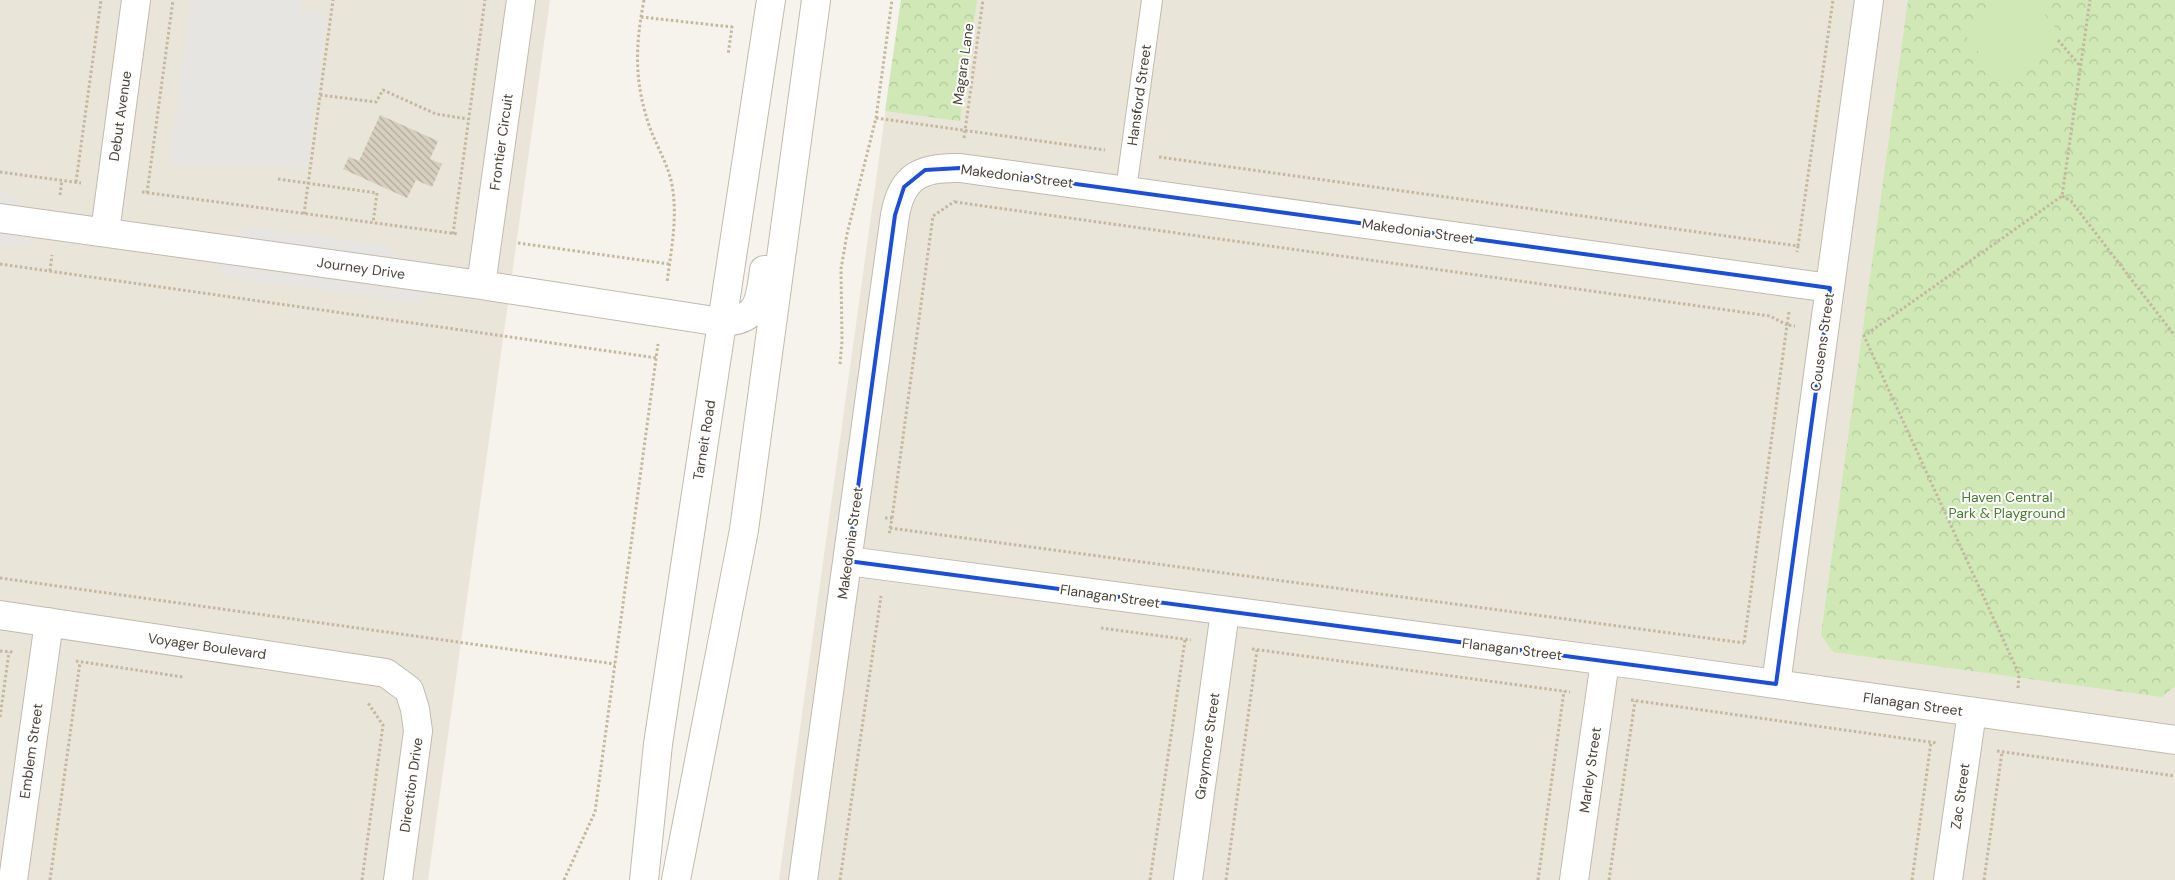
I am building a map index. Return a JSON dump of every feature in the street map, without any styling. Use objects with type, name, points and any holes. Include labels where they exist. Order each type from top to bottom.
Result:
[{"type":"street","name":"Debut Avenue","points":[[105,232],[136,0]]},
{"type":"street","name":"Frontier Circuit","points":[[481,285],[521,0]]},
{"type":"street","name":"Tarneit Road","points":[[644,880],[658,744],[771,0]]},
{"type":"street","points":[[721,322],[737,322],[750,315],[760,298],[788,72],[806,0]]},
{"type":"street","points":[[676,880],[744,530],[816,0]]},
{"type":"street","name":"Cousens Street","points":[[1776,684],[1869,0]]},
{"type":"street","name":"Makedonia Street","points":[[804,880],[898,199],[904,187],[925,170],[960,168],[1830,288]]},
{"type":"street","name":"Journey Drive","points":[[0,218],[481,285],[721,322]]},
{"type":"street","points":[[721,322],[745,332],[753,347],[763,391]]},
{"type":"street","name":"Flanagan Street","points":[[848,561],[1776,684],[2175,740]]},
{"type":"street","name":"Graymore Street","points":[[1188,880],[1225,612]]},
{"type":"street","name":"Voyager Boulevard","points":[[0,615],[386,673],[409,690]]},
{"type":"street","name":"Emblem Street","points":[[13,880],[49,622]]},
{"type":"street","name":"Marley Street","points":[[1574,880],[1605,661]]},
{"type":"street","name":"Direction Drive","points":[[398,880],[418,732],[415,709],[409,690]]},
{"type":"street","name":"Zac Street","points":[[1948,880],[1972,712]]},
{"type":"lane","name":"Hansford Street","points":[[1126,190],[1152,0]]},
{"type":"path","points":[[76,182],[101,0]]},
{"type":"path","points":[[146,193],[173,0]]},
{"type":"path","points":[[304,214],[333,0]]},
{"type":"path","points":[[453,234],[485,0]]},
{"type":"path","points":[[564,880],[595,812],[674,236],[675,209],[670,177],[651,130],[639,89],[636,63],[644,0]]},
{"type":"path","points":[[840,367],[842,340],[841,269],[851,216],[876,118],[892,0]]},
{"type":"path","name":"Magara Lane","points":[[955,202],[983,0]]},
{"type":"path","points":[[1798,246],[1833,0]]},
{"type":"path","points":[[2011,753],[2019,674],[1864,336],[2062,196],[2090,0]]},
{"type":"path","points":[[641,17],[732,27],[728,55]]},
{"type":"path","points":[[2058,40],[2080,66]]},
{"type":"path","points":[[320,95],[376,102],[383,90],[436,114],[468,119]]},
{"type":"path","points":[[0,172],[669,264]]},
{"type":"path","points":[[278,179],[377,193],[373,223]]},
{"type":"path","points":[[2062,196],[2071,201],[2175,336]]},
{"type":"path","points":[[892,518],[933,216],[955,202],[1770,316],[1787,325],[1744,643]]},
{"type":"path","points":[[0,264],[656,358]]},
{"type":"path","points":[[890,528],[1781,649]]},
{"type":"path","points":[[0,578],[615,664]]},
{"type":"path","points":[[881,599],[890,600]]},
{"type":"path","points":[[1097,628],[2175,776]]},
{"type":"path","points":[[1150,880],[1186,640]]},
{"type":"path","points":[[1226,880],[1257,650]]},
{"type":"path","points":[[0,651],[186,677]]},
{"type":"path","points":[[0,717],[9,652]]},
{"type":"path","points":[[50,880],[80,662]]},
{"type":"path","points":[[1538,880],[1564,691]]},
{"type":"path","points":[[1610,880],[1635,701]]},
{"type":"path","points":[[360,702],[370,703],[384,725],[362,880]]},
{"type":"path","points":[[1912,880],[1931,742]]},
{"type":"path","points":[[1984,880],[2002,752]]},
{"type":"highlighted area","points":[[960,168],[1830,288],[1776,684],[848,561],[895,215],[904,187],[925,170]]},
{"type":"shaded area","points":[[0,0],[550,0],[428,880],[0,880]]},
{"type":"shaded area","points":[[191,0],[302,0],[300,11],[327,15],[306,170],[279,166],[193,166],[169,163]]},
{"type":"shaded area","points":[[901,0],[2175,0],[2175,880],[779,880]]},
{"type":"shaded area","points":[[0,191],[12,194],[23,206],[0,203]]},
{"type":"shaded area","points":[[249,227],[383,245],[390,248],[400,259],[233,235]]},
{"type":"shaded area","points":[[0,234],[37,239],[25,247],[0,245]]},
{"type":"shaded area","points":[[213,263],[434,294],[421,302],[229,277]]},
{"type":"green space","points":[[901,0],[977,0],[960,121],[885,111]]},
{"type":"green space","name":"Haven Central Park & Playground","points":[[1908,0],[2175,0],[2175,686],[2162,697],[1833,652],[1821,635]]},
{"type":"green space","points":[[2006,0],[2033,0],[2062,36],[2003,82],[1964,34]]},
{"type":"building","points":[[380,115],[438,141],[430,159],[442,164],[432,187],[416,180],[407,198],[343,169],[349,157],[359,161]]}]
